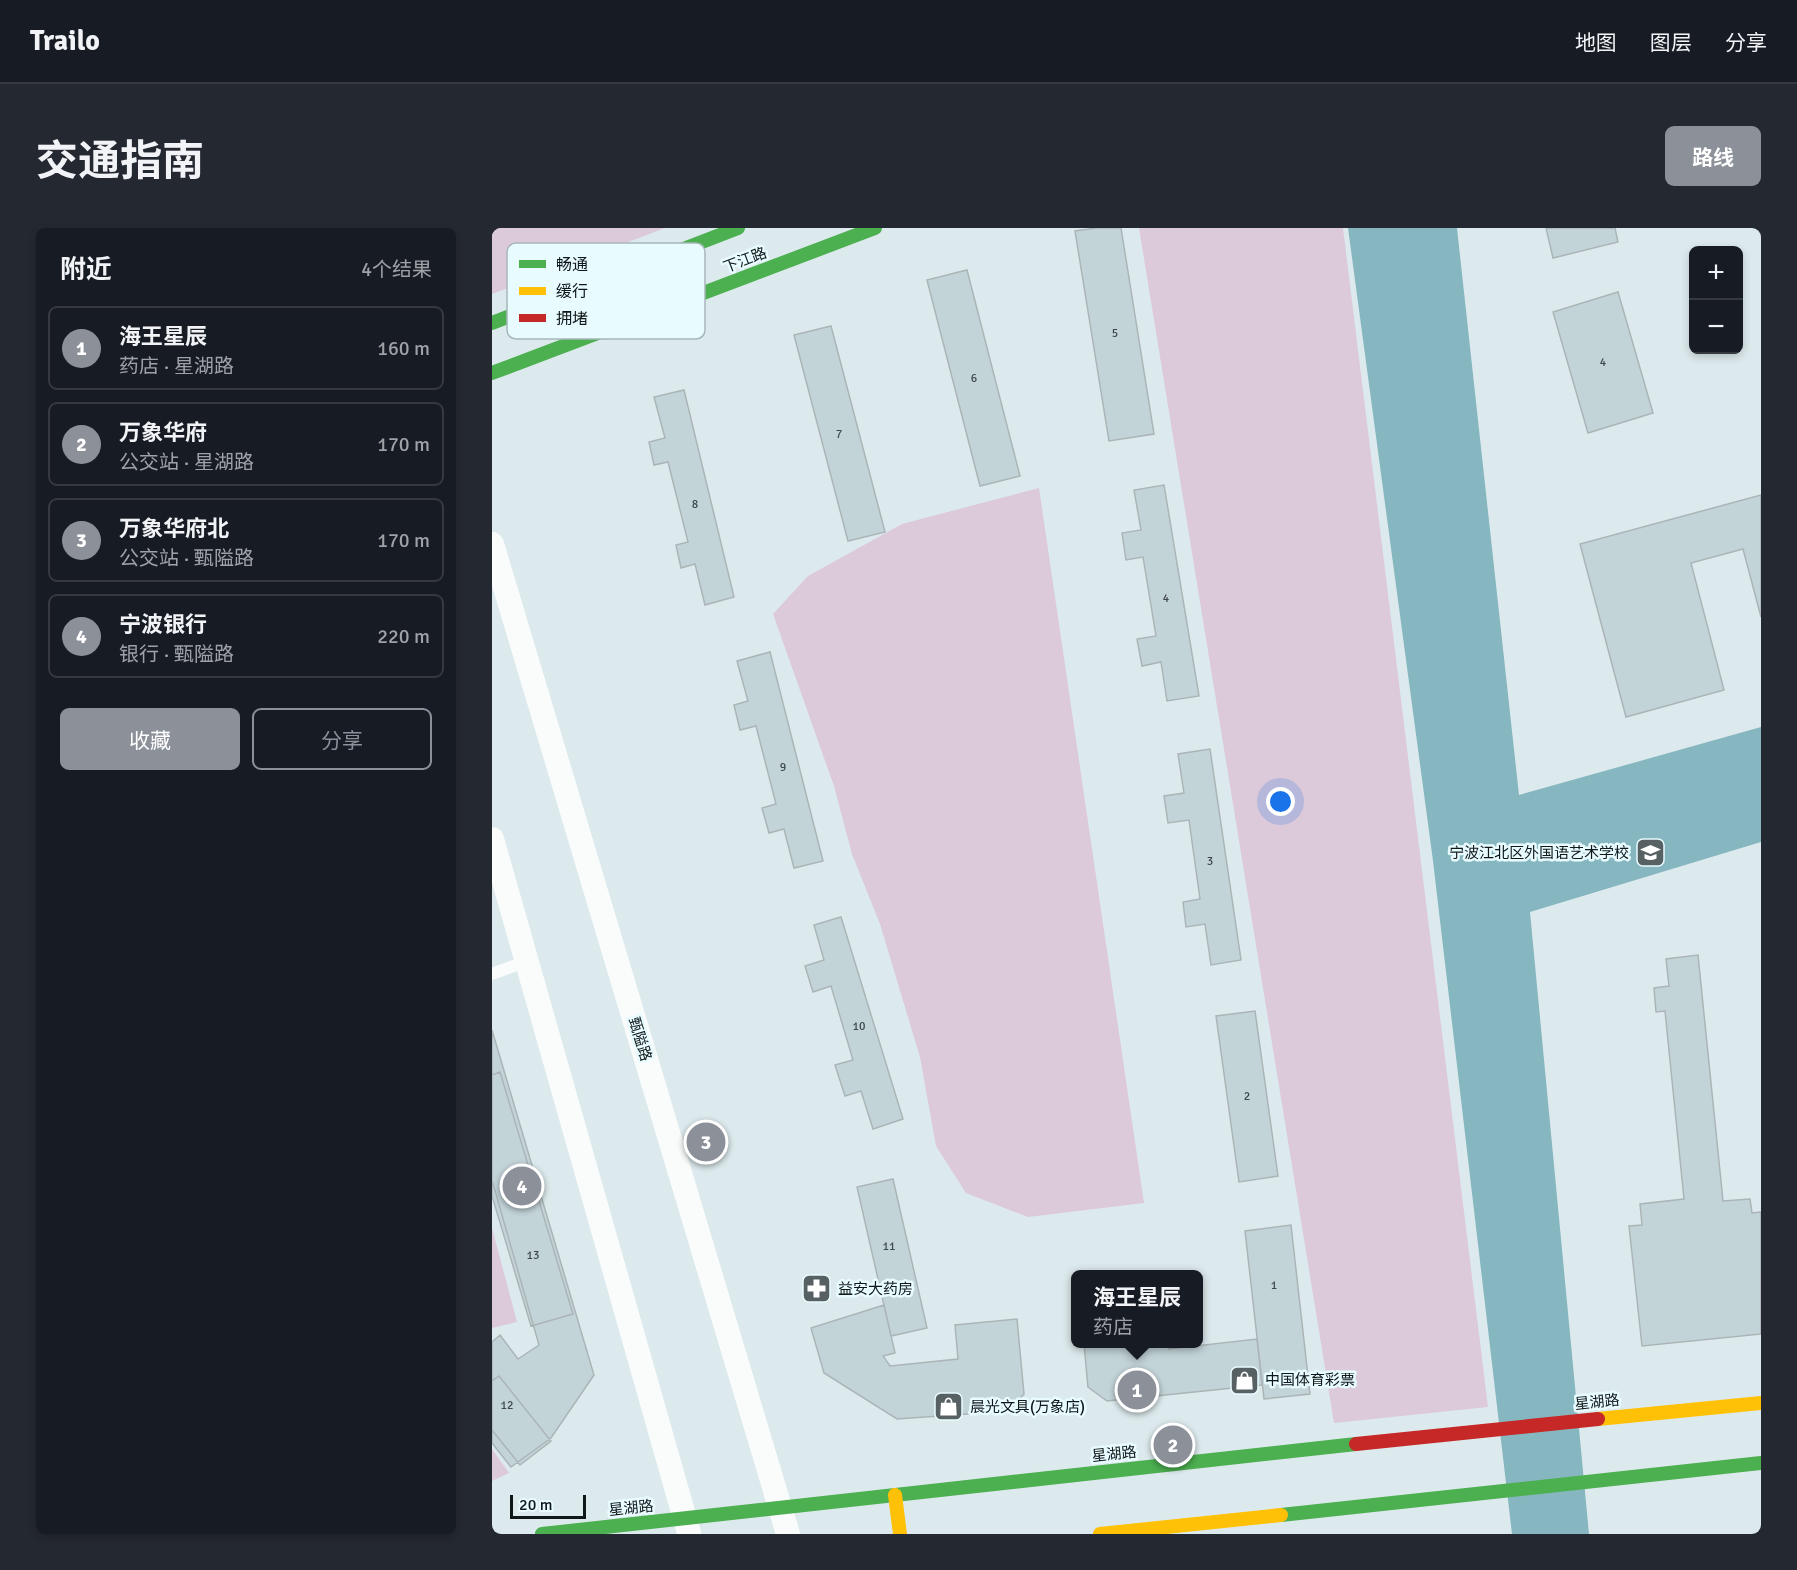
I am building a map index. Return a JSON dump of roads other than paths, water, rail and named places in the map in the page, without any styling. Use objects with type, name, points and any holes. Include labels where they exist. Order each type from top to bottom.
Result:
[{"type":"street","points":[[699,243],[738,228]]},
{"type":"street","name":"下江路","points":[[705,293],[875,228]]},
{"type":"street","points":[[492,323],[507,317]]},
{"type":"street","name":"下江路","points":[[492,374],[584,339]]},
{"type":"street","name":"甄隘路","points":[[492,544],[788,1534]]},
{"type":"street","points":[[492,839],[687,1526]]},
{"type":"street","name":"星湖路","points":[[543,1534],[687,1526],[780,1508],[1455,1432],[1761,1403]]},
{"type":"street","points":[[1100,1534],[1230,1527],[1461,1495],[1761,1463]]},
{"type":"street","points":[[895,1495],[900,1534]]},
{"type":"lane","points":[[492,974],[527,961]]},
{"type":"water","points":[[1348,228],[1457,228],[1519,795],[1761,727],[1761,842],[1530,912],[1589,1534],[1512,1534],[1433,861]]},
{"type":"place","name":"宁波江北区外国语艺术学校","points":[[1650,853]]},
{"type":"place","name":"万象华府北","points":[[706,1142]]},
{"type":"place","name":"宁波银行","points":[[522,1186]]},
{"type":"place","name":"益安大药房","points":[[817,1289]]},
{"type":"place","name":"中国体育彩票","points":[[1244,1380]]},
{"type":"place","name":"海王星辰","points":[[1137,1390]]},
{"type":"place","name":"晨光文具(万象店)","points":[[949,1407]]},
{"type":"place","name":"万象华府","points":[[1173,1445]]}]
